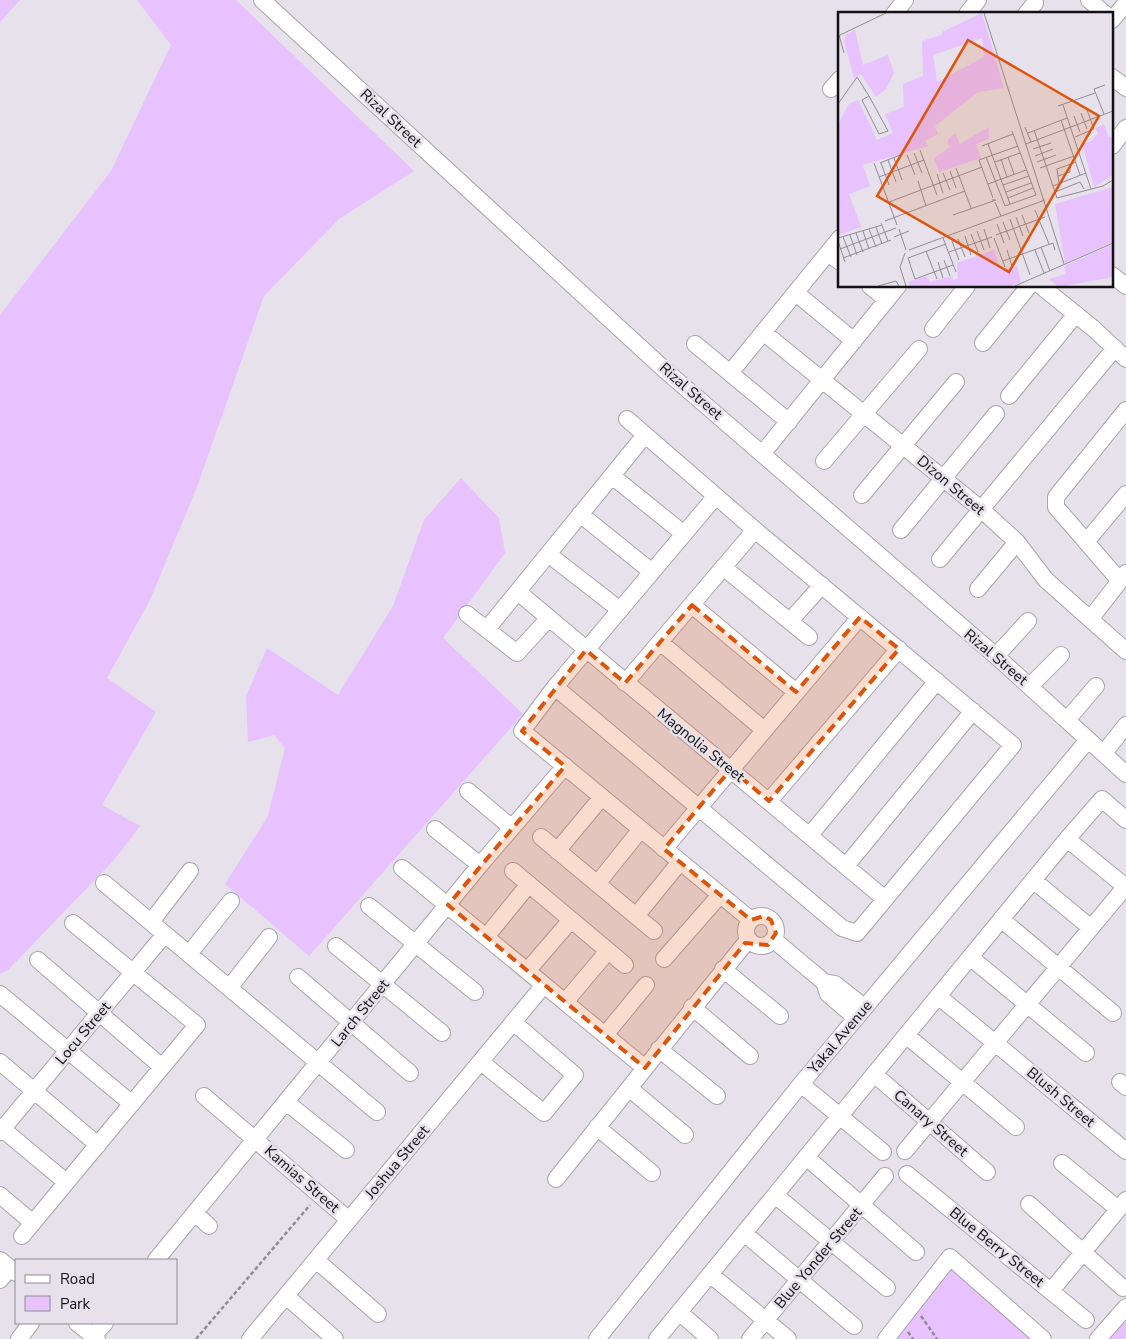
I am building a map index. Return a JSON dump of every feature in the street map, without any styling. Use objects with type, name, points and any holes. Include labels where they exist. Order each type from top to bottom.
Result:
[{"type":"street","name":"Rizal Street","points":[[262,0],[666,371],[996,656],[1126,774]]},
{"type":"street","points":[[896,12],[905,0]]},
{"type":"street","points":[[969,12],[978,0]]},
{"type":"street","points":[[1089,0],[1104,12]]},
{"type":"street","points":[[1114,18],[1126,3]]},
{"type":"street","points":[[1114,79],[1126,88]]},
{"type":"street","points":[[1114,142],[1126,128]]},
{"type":"street","points":[[730,373],[796,293],[834,257],[838,244]]},
{"type":"street","points":[[1114,277],[1126,286]]},
{"type":"street","points":[[872,288],[887,300]]},
{"type":"street","points":[[762,454],[896,288]]},
{"type":"street","points":[[933,329],[965,288]]},
{"type":"street","points":[[983,344],[1027,288]]},
{"type":"street","points":[[940,559],[1120,354],[1076,314],[1044,288]]},
{"type":"street","points":[[796,293],[854,341]]},
{"type":"street","points":[[1009,396],[1076,314]]},
{"type":"street","name":"Dizon Street","points":[[763,332],[982,510],[1017,542],[1046,580],[1126,651]]},
{"type":"street","points":[[695,344],[789,422]]},
{"type":"street","points":[[824,461],[919,349]]},
{"type":"street","points":[[862,495],[956,382]]},
{"type":"street","points":[[901,530],[996,414]]},
{"type":"street","points":[[1091,618],[1123,577],[1086,542],[1056,507],[1056,497],[1124,418]]},
{"type":"street","points":[[555,687],[842,928],[857,933],[1013,745],[755,530],[627,419]]},
{"type":"street","points":[[487,629],[644,435]]},
{"type":"street","points":[[612,476],[684,534]]},
{"type":"street","points":[[1086,542],[1126,494]]},
{"type":"street","points":[[716,496],[555,687],[522,731],[750,920]]},
{"type":"street","points":[[580,514],[652,572]]},
{"type":"street","points":[[625,683],[755,530]]},
{"type":"street","points":[[978,589],[1017,542]]},
{"type":"street","points":[[548,554],[620,610]]},
{"type":"street","points":[[723,567],[809,637]]},
{"type":"street","points":[[790,621],[822,585]]},
{"type":"street","name":"Magnolia Street","points":[[518,592],[885,899]]},
{"type":"street","points":[[692,604],[796,692]]},
{"type":"street","points":[[467,614],[517,652],[549,618]]},
{"type":"street","points":[[664,849],[860,617]]},
{"type":"street","points":[[996,656],[1028,621]]},
{"type":"street","points":[[660,642],[764,730]]},
{"type":"street","points":[[769,801],[899,650]]},
{"type":"street","points":[[1030,686],[1061,655]]},
{"type":"street","points":[[810,835],[937,681]]},
{"type":"street","points":[[1067,720],[1096,686]]},
{"type":"street","points":[[846,866],[973,711]]},
{"type":"street","points":[[1104,753],[1126,725]]},
{"type":"street","name":"Yakal Avenue","points":[[596,1339],[801,1084],[1088,740]]},
{"type":"street","name":"Larch Street","points":[[157,1259],[195,1213],[211,1185],[256,1139],[480,865],[565,766]]},
{"type":"street","points":[[468,792],[512,827]]},
{"type":"street","points":[[557,851],[602,797]]},
{"type":"street","points":[[657,1339],[1033,880],[1102,799],[1126,820]]},
{"type":"street","points":[[435,829],[480,865]]},
{"type":"street","points":[[597,884],[641,830]]},
{"type":"street","points":[[540,837],[654,932]]},
{"type":"street","points":[[905,1151],[1126,886],[1067,839]]},
{"type":"street","points":[[636,916],[680,862]]},
{"type":"street","points":[[402,868],[645,1068]]},
{"type":"street","points":[[150,922],[190,871]]},
{"type":"street","points":[[513,871],[625,965]]},
{"type":"street","points":[[1033,880],[1091,928]]},
{"type":"street","points":[[104,883],[377,1112]]},
{"type":"street","points":[[486,937],[529,884]]},
{"type":"street","points":[[664,959],[720,895]]},
{"type":"street","points":[[189,954],[232,901]]},
{"type":"street","points":[[369,906],[475,992]]},
{"type":"street","points":[[757,917],[771,920],[775,926],[774,940],[768,945],[761,947],[753,945],[748,940],[746,930],[750,920],[757,917]]},
{"type":"street","points":[[1001,919],[1113,1013]]},
{"type":"street","points":[[527,971],[571,920]]},
{"type":"street","points":[[22,1236],[197,1025],[73,923]]},
{"type":"street","name":"Locu Street","points":[[1,1130],[165,934]]},
{"type":"street","points":[[229,988],[268,937]]},
{"type":"street","points":[[556,1179],[692,1007],[748,940]]},
{"type":"street","points":[[774,940],[824,982],[835,984],[860,1013]]},
{"type":"street","points":[[336,946],[442,1033]]},
{"type":"street","points":[[565,1002],[608,951]]},
{"type":"street","points":[[970,957],[1086,1053]]},
{"type":"street","points":[[38,960],[162,1067]]},
{"type":"street","points":[[723,969],[780,1016]]},
{"type":"street","points":[[298,977],[410,1073]]},
{"type":"street","name":"Joshua Street","points":[[254,1338],[286,1296],[544,985]]},
{"type":"street","points":[[605,1035],[646,985]]},
{"type":"street","points":[[0,994],[132,1104]]},
{"type":"street","name":"Blush Street","points":[[938,996],[1126,1151]]},
{"type":"street","points":[[692,1007],[750,1056]]},
{"type":"street","points":[[481,1062],[544,1113],[575,1075],[513,1022]]},
{"type":"street","points":[[906,1035],[1016,1127]]},
{"type":"street","points":[[659,1049],[717,1096]]},
{"type":"street","points":[[0,1062],[98,1144]]},
{"type":"street","name":"Canary Street","points":[[874,1074],[987,1172]]},
{"type":"street","points":[[801,1084],[883,1152]]},
{"type":"street","points":[[629,1088],[685,1135]]},
{"type":"street","name":"Kamias Street","points":[[204,1096],[349,1220]]},
{"type":"street","points":[[286,1102],[346,1150]]},
{"type":"street","points":[[597,1128],[652,1173]]},
{"type":"street","points":[[1,1130],[66,1182]]},
{"type":"street","points":[[896,1147],[905,1151],[910,1162],[907,1174],[894,1179],[885,1176],[878,1165],[883,1152],[896,1147]]},
{"type":"street","points":[[806,1157],[916,1252]]},
{"type":"street","points":[[1051,1291],[1122,1205],[1062,1163]]},
{"type":"street","name":"Blue Berry Street","points":[[907,1174],[1086,1320]]},
{"type":"street","name":"Blue Yonder Street","points":[[750,1339],[885,1176]]},
{"type":"street","points":[[0,1195],[33,1222]]},
{"type":"street","points":[[775,1195],[887,1288]]},
{"type":"street","points":[[1029,1204],[1123,1288]]},
{"type":"street","points":[[195,1213],[209,1226]]},
{"type":"street","points":[[744,1233],[854,1326]]},
{"type":"street","points":[[886,1339],[950,1257],[1043,1339]]},
{"type":"street","points":[[316,1260],[378,1314]]},
{"type":"street","points":[[710,1274],[788,1339]]},
{"type":"street","points":[[286,1296],[335,1339]]},
{"type":"street","points":[[1098,1339],[1126,1307]]},
{"type":"street","points":[[679,1312],[710,1339]]},
{"type":"street","points":[[19,1339],[30,1324]]},
{"type":"street","points":[[87,1334],[102,1324]]},
{"type":"path","points":[[196,1339],[319,1194]]},
{"type":"path","points":[[913,1305],[937,1339]]},
{"type":"highlighted area","points":[[692,605],[796,692],[860,617],[899,649],[769,801],[731,769],[664,849],[751,920],[764,916],[771,920],[776,933],[768,945],[745,943],[645,1068],[448,905],[565,766],[522,731],[586,650],[625,683]]},
{"type":"green space","points":[[0,0],[20,0],[0,22]]},
{"type":"green space","points":[[137,0],[236,0],[414,171],[339,219],[264,296],[197,487],[150,600],[107,678],[156,712],[102,805],[140,826],[114,860],[8,970],[0,974],[0,315],[111,171],[171,45]]},
{"type":"green space","points":[[461,478],[499,518],[505,553],[443,638],[523,714],[309,956],[225,884],[268,816],[285,748],[274,735],[248,742],[246,696],[267,648],[338,695],[393,606],[424,520]]},
{"type":"green space","points":[[948,1254],[1050,1339],[878,1339]]},
{"type":"green space","points":[[1126,1298],[1126,1339],[1089,1339]]}]
